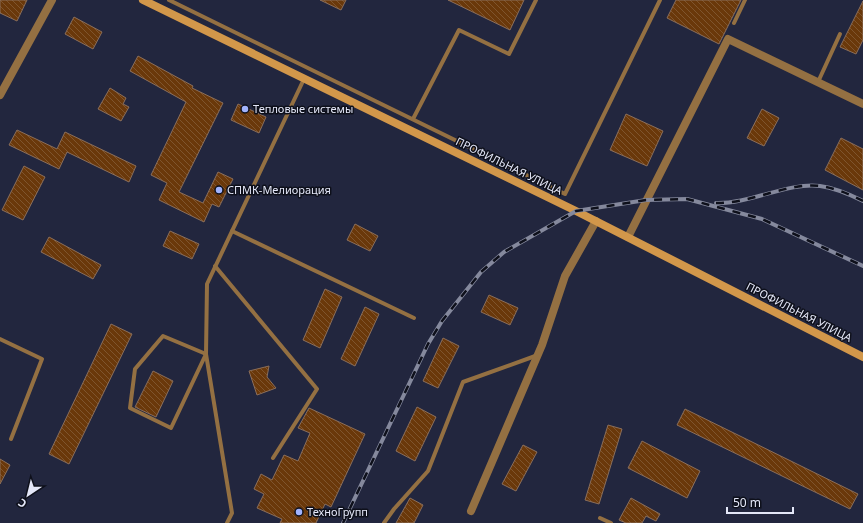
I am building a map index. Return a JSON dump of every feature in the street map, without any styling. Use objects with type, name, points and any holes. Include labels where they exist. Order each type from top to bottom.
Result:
[{"type":"street","points":[[0,95],[52,0]]},
{"type":"street","name":"ПРОФИЛЬНАЯ УЛИЦА","points":[[143,0],[596,221],[863,357]]},
{"type":"street","points":[[628,237],[728,39],[863,104]]},
{"type":"street","points":[[471,511],[538,355],[565,276],[596,221]]},
{"type":"lane","points":[[169,0],[565,194],[660,0]]},
{"type":"lane","points":[[413,119],[459,30],[509,54],[536,0]]},
{"type":"lane","points":[[734,22],[745,0]]},
{"type":"lane","points":[[818,82],[840,34]]},
{"type":"lane","points":[[227,523],[232,513],[206,354],[207,284],[304,78]]},
{"type":"lane","points":[[232,231],[414,318]]},
{"type":"lane","points":[[215,266],[317,389],[273,458]]},
{"type":"lane","points":[[163,336],[206,354],[171,428],[130,408],[135,369],[163,336]]},
{"type":"lane","points":[[0,339],[42,359],[11,439]]},
{"type":"lane","points":[[384,523],[394,509],[428,471],[463,382],[538,355]]},
{"type":"lane","points":[[600,518],[610,523]]},
{"type":"building","points":[[0,0],[27,0],[17,21],[0,13]]},
{"type":"building","points":[[320,0],[346,0],[341,10]]},
{"type":"building","points":[[448,0],[524,0],[510,30]]},
{"type":"building","points":[[676,0],[741,0],[719,44],[667,18]]},
{"type":"building","points":[[863,1],[863,40],[856,54],[840,47]]},
{"type":"building","points":[[74,17],[102,32],[93,49],[65,34]]},
{"type":"building","points":[[138,56],[193,86],[192,88],[223,103],[179,192],[203,203],[218,172],[233,179],[219,207],[212,204],[204,222],[159,200],[167,183],[151,175],[186,102],[130,71]]},
{"type":"building","points":[[110,88],[126,98],[123,104],[129,107],[121,121],[98,109]]},
{"type":"building","points":[[238,104],[266,117],[259,133],[231,120]]},
{"type":"building","points":[[762,109],[779,118],[764,146],[747,138]]},
{"type":"building","points":[[626,114],[663,131],[647,166],[610,150]]},
{"type":"building","points":[[17,130],[57,149],[65,132],[136,166],[129,182],[67,152],[59,169],[9,145]]},
{"type":"building","points":[[841,138],[863,149],[863,190],[825,170]]},
{"type":"building","points":[[24,166],[45,177],[23,220],[2,210]]},
{"type":"building","points":[[355,224],[378,236],[370,251],[347,240]]},
{"type":"building","points":[[170,231],[199,244],[192,259],[163,246]]},
{"type":"building","points":[[49,237],[101,265],[93,279],[41,252]]},
{"type":"building","points":[[325,289],[342,297],[320,348],[303,340]]},
{"type":"building","points":[[489,295],[518,308],[510,325],[481,312]]},
{"type":"building","points":[[365,307],[379,314],[355,366],[341,359]]},
{"type":"building","points":[[111,324],[132,334],[69,464],[49,454]]},
{"type":"building","points":[[443,338],[459,346],[438,388],[423,381]]},
{"type":"building","points":[[269,366],[267,377],[276,388],[257,395],[249,371]]},
{"type":"building","points":[[153,371],[173,381],[156,417],[135,407]]},
{"type":"building","points":[[417,407],[436,417],[415,461],[396,451]]},
{"type":"building","points":[[309,408],[365,434],[331,507],[325,504],[316,523],[280,523],[282,519],[257,508],[264,494],[254,489],[261,474],[272,480],[284,455],[298,461],[310,433],[298,428]]},
{"type":"building","points":[[685,409],[858,494],[850,509],[677,425]]},
{"type":"building","points":[[608,425],[622,429],[599,504],[585,500]]},
{"type":"building","points":[[642,441],[700,471],[687,498],[628,468]]},
{"type":"building","points":[[523,445],[537,452],[516,491],[502,484]]},
{"type":"building","points":[[0,459],[10,465],[0,484]]},
{"type":"building","points":[[410,498],[423,505],[414,523],[396,523]]},
{"type":"building","points":[[631,498],[660,514],[656,521],[646,516],[642,523],[626,523],[619,520]]},
{"type":"railway","points":[[716,203],[742,200],[795,187],[808,186],[831,188],[863,201]]},
{"type":"railway","points":[[343,523],[428,344],[442,321],[481,272],[504,252],[576,211],[646,200],[687,199],[762,219],[863,266]]},
{"type":"place","name":"Тепловые системы","points":[[245,109]]},
{"type":"place","name":"СПМК-Мелиорация","points":[[219,190]]},
{"type":"place","name":"ТехноГрупп","points":[[299,512]]}]
